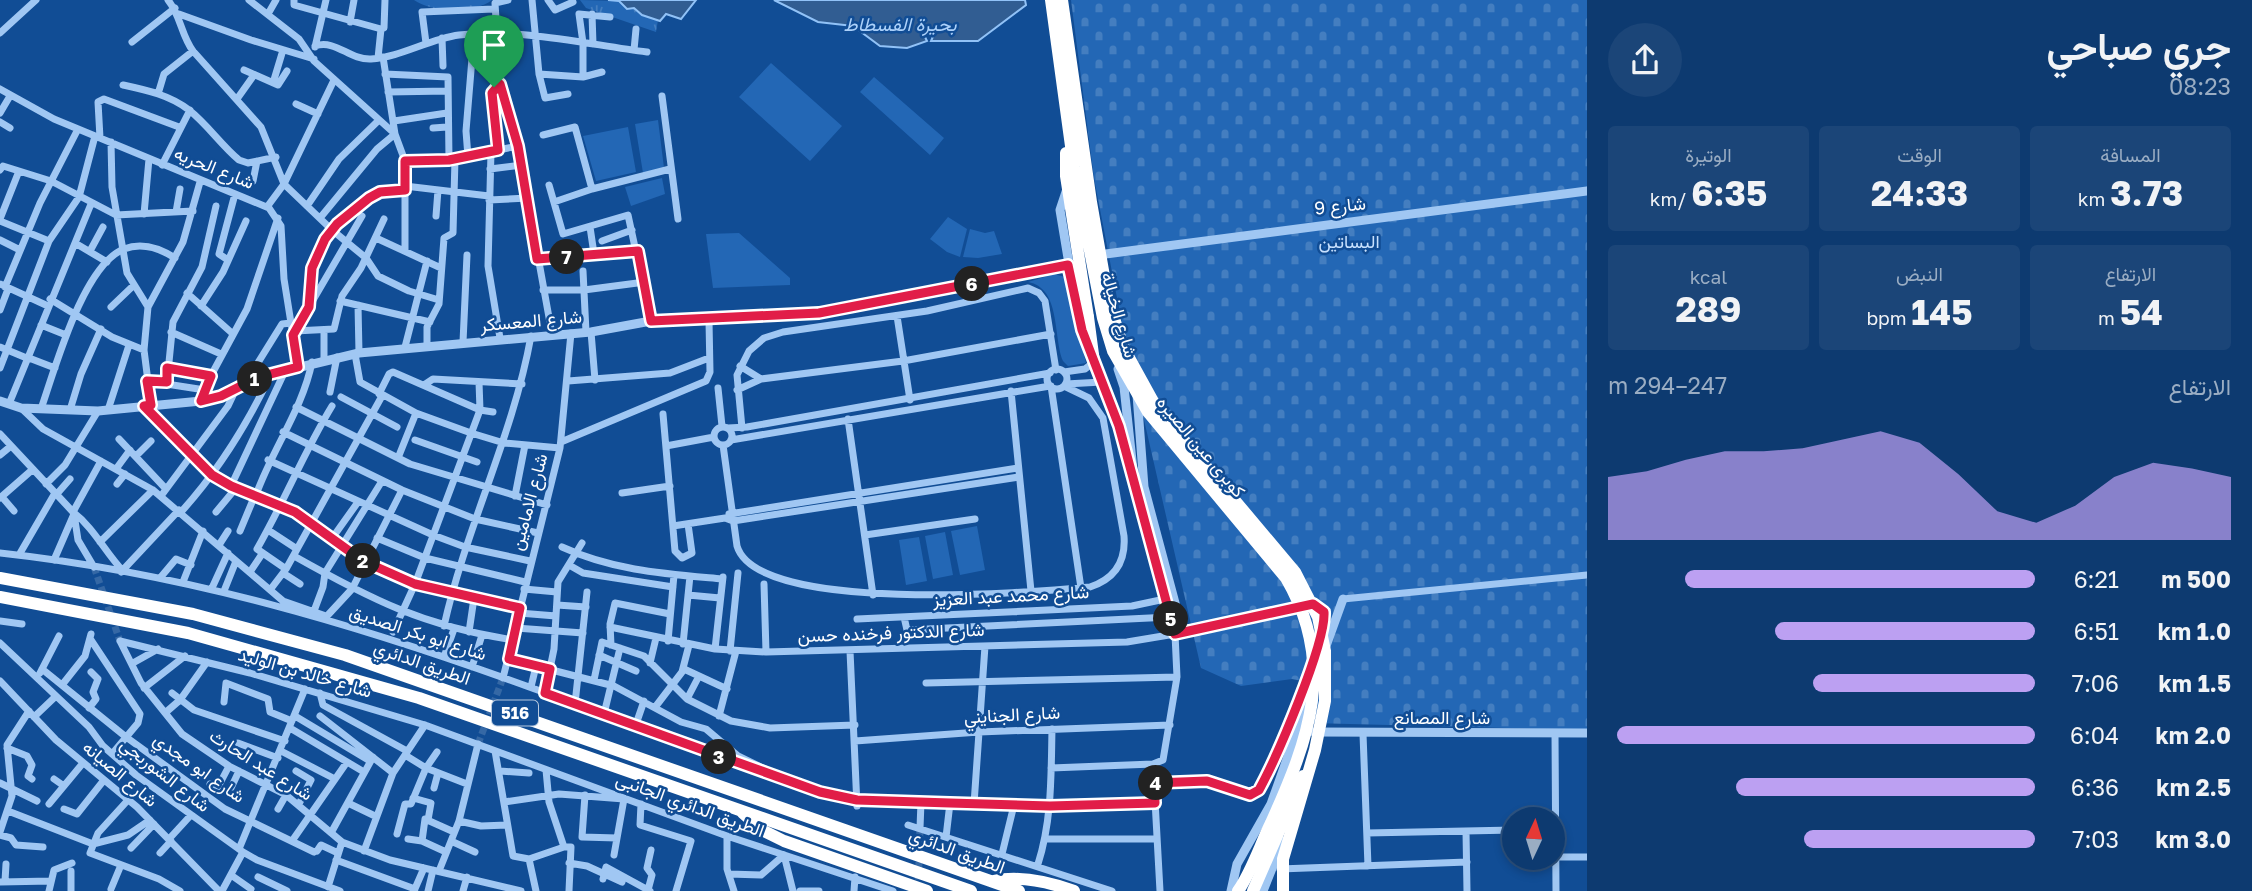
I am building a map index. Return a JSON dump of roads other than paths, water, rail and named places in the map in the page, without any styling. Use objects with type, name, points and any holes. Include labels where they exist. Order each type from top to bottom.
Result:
[{"type":"highway","name":"كوبرى عين الصيره","points":[[1049,0],[1069,135],[1103,318],[1121,367],[1148,412],[1277,565],[1300,605],[1310,636],[1315,683],[1308,731],[1293,776],[1232,890]]},
{"type":"highway","name":"كوبرى عين الصيره","points":[[1060,0],[1081,144],[1117,331],[1134,371],[1156,407],[1285,558],[1312,602],[1322,634],[1326,668],[1325,701],[1315,750],[1283,859],[1283,891]]},
{"type":"highway","points":[[1069,135],[1066,176],[1094,362]]},
{"type":"highway","name":"الطريق الدائري","points":[[0,578],[158,607],[345,655],[1019,891]]},
{"type":"highway","name":"الطريق الدائري","points":[[0,597],[188,633],[419,698],[971,891]]},
{"type":"highway","points":[[1253,891],[1315,750]]},
{"type":"highway","points":[[743,813],[762,830],[784,841],[927,891]]},
{"type":"highway","points":[[990,881],[1005,878],[1031,880],[1074,891]]},
{"type":"street","points":[[168,0],[177,11],[186,41],[193,51],[261,127],[276,157],[284,184],[366,258],[378,276],[417,294],[439,300]]},
{"type":"street","points":[[249,0],[299,39],[314,61],[395,134]]},
{"type":"street","points":[[268,13],[276,0]]},
{"type":"street","points":[[314,61],[326,0]]},
{"type":"street","points":[[350,23],[354,0]]},
{"type":"street","points":[[385,0],[381,57],[395,134],[405,161],[405,251]]},
{"type":"street","points":[[508,0],[495,2],[494,9],[500,84],[522,165],[552,334]]},
{"type":"street","points":[[532,0],[539,74],[545,99],[568,94]]},
{"type":"street","points":[[548,0],[555,10],[573,2]]},
{"type":"street","name":"شارع الخيالة","points":[[1049,0],[1072,178],[1103,330],[1124,387],[1131,469],[1170,617],[1179,634]]},
{"type":"street","name":"شارع الخيالة","points":[[1060,0],[1070,83],[1098,255],[1113,327],[1135,386],[1141,467],[1149,508],[1166,559],[1179,634]]},
{"type":"street","points":[[0,33],[32,1]]},
{"type":"street","points":[[293,2],[322,15],[381,29]]},
{"type":"street","points":[[426,43],[422,12],[494,9]]},
{"type":"street","points":[[132,43],[177,11]]},
{"type":"street","points":[[177,11],[314,61]]},
{"type":"street","points":[[583,77],[583,43],[579,15],[610,17]]},
{"type":"street","points":[[592,15],[593,44]]},
{"type":"street","points":[[0,18],[9,25]]},
{"type":"street","points":[[634,50],[636,29]]},
{"type":"street","points":[[315,46],[330,44],[356,57],[381,57],[442,38],[495,33],[537,35],[647,52]]},
{"type":"street","points":[[468,157],[466,131],[474,34]]},
{"type":"street","points":[[442,38],[443,66]]},
{"type":"street","points":[[273,83],[283,50]]},
{"type":"street","points":[[158,94],[164,74],[193,51]]},
{"type":"street","points":[[244,70],[279,84],[286,71]]},
{"type":"street","points":[[539,74],[583,77],[603,72]]},
{"type":"street","points":[[385,74],[449,77],[447,127],[452,160],[453,233],[444,238],[439,300],[430,322],[427,345]]},
{"type":"street","points":[[237,99],[254,75]]},
{"type":"street","points":[[267,207],[284,184],[334,80]]},
{"type":"street","points":[[1059,84],[1070,83]]},
{"type":"street","points":[[500,84],[492,93],[494,151],[489,198],[488,273],[500,338]]},
{"type":"street","points":[[123,86],[158,94],[190,110],[239,160],[257,161],[276,157]]},
{"type":"street","name":"شارع الحريه","points":[[0,89],[78,129],[200,182],[267,207],[278,218]]},
{"type":"street","points":[[388,92],[448,91]]},
{"type":"street","points":[[0,113],[10,96]]},
{"type":"street","points":[[662,96],[678,219]]},
{"type":"street","points":[[0,368],[4,349],[49,241],[79,197],[98,136],[99,100],[106,99],[179,127]]},
{"type":"street","points":[[296,104],[318,114]]},
{"type":"street","points":[[162,165],[190,110]]},
{"type":"street","points":[[394,121],[447,113]]},
{"type":"street","points":[[307,206],[339,159],[380,120]]},
{"type":"street","points":[[0,122],[10,128]]},
{"type":"street","points":[[433,128],[447,127]]},
{"type":"street","points":[[543,135],[575,127],[592,188]]},
{"type":"street","points":[[0,310],[4,287],[27,232],[78,129]]},
{"type":"street","points":[[320,218],[377,149],[395,134]]},
{"type":"street","points":[[111,142],[116,215],[122,249],[134,285],[148,307]]},
{"type":"street","points":[[405,161],[452,160],[518,146]]},
{"type":"street","points":[[144,214],[149,159]]},
{"type":"street","points":[[253,181],[257,161]]},
{"type":"street","points":[[491,169],[522,165]]},
{"type":"street","points":[[1,168],[51,181],[116,215],[193,211]]},
{"type":"street","points":[[554,202],[592,188],[670,169]]},
{"type":"street","points":[[19,171],[0,220],[49,241]]},
{"type":"street","points":[[1072,178],[1060,210],[1068,265],[1082,330],[1119,426],[1131,469]]},
{"type":"street","points":[[200,182],[176,258],[148,307],[144,350],[147,405],[212,475],[233,487],[282,505],[333,537],[363,561],[415,584],[519,611],[556,616]]},
{"type":"street","points":[[549,185],[563,234],[628,214],[645,282],[651,321]]},
{"type":"street","points":[[311,300],[310,279],[315,258],[332,230],[375,194],[405,188],[453,191],[489,198],[528,198]]},
{"type":"street","points":[[176,212],[180,189]]},
{"type":"street","points":[[436,216],[438,190]]},
{"type":"street","name":"شارع 9","points":[[1098,255],[1587,191]]},
{"type":"street","points":[[228,260],[219,254],[235,194]]},
{"type":"street","points":[[5,403],[29,358],[49,302],[91,204]]},
{"type":"street","points":[[167,382],[171,332],[176,311],[206,255],[216,206]]},
{"type":"street","points":[[294,333],[362,216]]},
{"type":"street","points":[[278,218],[298,367]]},
{"type":"street","points":[[201,401],[221,354],[247,309],[278,218]]},
{"type":"street","points":[[294,333],[335,328],[340,301],[366,258],[384,219]]},
{"type":"street","points":[[201,306],[228,260],[246,220]]},
{"type":"street","points":[[590,226],[594,254]]},
{"type":"street","points":[[90,251],[103,227]]},
{"type":"street","points":[[602,241],[632,230]]},
{"type":"street","points":[[376,237],[441,268]]},
{"type":"street","points":[[0,240],[20,250]]},
{"type":"street","points":[[75,243],[107,262]]},
{"type":"street","points":[[41,409],[74,313],[107,262],[122,249],[155,248],[176,258]]},
{"type":"street","points":[[537,259],[638,251]]},
{"type":"street","points":[[463,342],[467,255]]},
{"type":"street","points":[[405,347],[410,317],[427,261]]},
{"type":"street","name":"شارع المعسكر","points":[[5,403],[21,408],[103,411],[201,401],[236,389],[251,380],[312,362],[357,353],[589,332],[651,321],[709,321],[842,310],[1068,265]]},
{"type":"street","points":[[583,271],[595,380]]},
{"type":"street","points":[[543,290],[584,290],[645,282]]},
{"type":"street","points":[[111,307],[134,285]]},
{"type":"street","points":[[4,287],[74,313],[129,345],[144,350]]},
{"type":"street","points":[[714,437],[723,445],[730,517],[738,551],[755,569],[827,590],[873,595],[1031,592],[1097,585],[1112,575],[1121,561],[1124,544],[1103,418],[1089,398],[1065,385],[1057,372],[1045,301],[1039,293],[1028,288],[897,316],[777,333],[753,346],[740,366],[737,390],[742,428]]},
{"type":"street","points":[[187,293],[233,334]]},
{"type":"street","points":[[340,301],[430,322]]},
{"type":"street","points":[[358,305],[359,380],[416,413],[504,443],[525,445],[561,445],[706,381],[710,372],[709,321]]},
{"type":"street","points":[[897,316],[910,403]]},
{"type":"street","points":[[251,380],[256,366],[282,324],[291,323]]},
{"type":"street","points":[[41,325],[66,335]]},
{"type":"street","points":[[70,410],[80,374],[101,329]]},
{"type":"street","points":[[324,330],[324,360]]},
{"type":"street","points":[[171,332],[221,354]]},
{"type":"street","name":"شارع الامامين","points":[[503,678],[561,445],[570,333]]},
{"type":"street","points":[[737,390],[761,379],[903,361],[1051,334]]},
{"type":"street","points":[[444,626],[458,567],[504,443],[522,384],[531,336]]},
{"type":"street","points":[[46,484],[103,411],[129,345]]},
{"type":"street","points":[[4,349],[55,368]]},
{"type":"street","points":[[330,392],[337,357]]},
{"type":"street","points":[[568,381],[670,373],[709,358]]},
{"type":"street","points":[[240,531],[268,460],[308,385],[312,362]]},
{"type":"street","points":[[723,445],[731,440],[848,419],[1057,372],[1085,369],[1094,362]]},
{"type":"street","points":[[740,366],[761,379]]},
{"type":"street","points":[[167,368],[211,376]]},
{"type":"street","points":[[216,512],[233,487],[285,371]]},
{"type":"street","points":[[270,590],[296,552],[391,372],[480,410],[493,412]]},
{"type":"street","points":[[1057,372],[1050,386],[1081,588]]},
{"type":"street","points":[[0,434],[73,513],[87,523],[122,572],[212,475],[241,434],[271,374]]},
{"type":"street","points":[[424,386],[433,379],[522,384]]},
{"type":"street","points":[[147,381],[205,390]]},
{"type":"street","points":[[393,632],[415,584],[480,410],[479,382]]},
{"type":"street","points":[[714,437],[715,431],[725,427],[742,428],[910,403],[1050,386],[1059,389],[1065,385],[1102,382]]},
{"type":"street","points":[[718,388],[725,427],[732,432],[731,440]]},
{"type":"street","points":[[163,493],[192,456],[236,389]]},
{"type":"street","points":[[1011,391],[1031,592]]},
{"type":"street","points":[[341,397],[397,428]]},
{"type":"street","points":[[300,584],[257,549],[282,505],[309,445],[332,406]]},
{"type":"street","points":[[21,408],[43,429],[163,493]]},
{"type":"street","points":[[296,408],[398,458],[454,480],[547,505]]},
{"type":"street","points":[[398,458],[416,413]]},
{"type":"street","points":[[663,414],[676,554],[687,558],[692,553],[688,524]]},
{"type":"street","points":[[848,419],[873,595]]},
{"type":"street","points":[[283,432],[382,481],[475,519],[538,533]]},
{"type":"street","points":[[666,446],[714,437]]},
{"type":"street","points":[[119,439],[180,511],[270,590],[288,604],[350,623],[358,629]]},
{"type":"street","points":[[415,440],[477,462]]},
{"type":"street","points":[[116,469],[151,441]]},
{"type":"street","points":[[515,496],[525,445]]},
{"type":"street","points":[[0,455],[11,446]]},
{"type":"street","points":[[268,460],[433,535],[465,547],[530,561]]},
{"type":"street","points":[[54,560],[73,513],[102,461]]},
{"type":"street","points":[[15,511],[1,498],[32,470]]},
{"type":"street","points":[[673,526],[1019,473]]},
{"type":"street","points":[[117,484],[125,474]]},
{"type":"street","points":[[19,555],[55,494],[69,479]]},
{"type":"street","points":[[314,611],[322,592],[325,573],[382,481]]},
{"type":"street","points":[[622,493],[670,486]]},
{"type":"street","points":[[100,542],[153,490]]},
{"type":"street","points":[[327,616],[352,589],[363,561],[390,517],[402,490]]},
{"type":"street","points":[[333,537],[358,502]]},
{"type":"street","points":[[73,513],[78,540],[94,567]]},
{"type":"street","points":[[865,535],[975,519]]},
{"type":"street","points":[[268,530],[325,573],[402,612],[454,629],[513,640]]},
{"type":"street","points":[[183,582],[203,531]]},
{"type":"street","points":[[219,545],[228,531]]},
{"type":"street","points":[[377,538],[425,558],[524,586],[558,592]]},
{"type":"street","points":[[1150,545],[1157,546],[1160,540]]},
{"type":"street","points":[[545,693],[561,575],[582,543]]},
{"type":"street","points":[[562,547],[617,567],[674,575],[723,577],[715,649]]},
{"type":"street","name":"شارع ابو بكر الصديق","points":[[0,553],[212,588],[358,629],[604,714],[776,778],[857,801],[1050,806],[1155,803]]},
{"type":"street","points":[[212,588],[228,553]]},
{"type":"street","points":[[250,572],[262,554]]},
{"type":"street","points":[[1155,563],[1161,558],[1166,559]]},
{"type":"street","points":[[160,578],[176,559],[191,565]]},
{"type":"street","points":[[224,591],[236,561]]},
{"type":"street","points":[[569,565],[580,573],[673,587]]},
{"type":"street","points":[[719,716],[733,651],[738,573]]},
{"type":"street","points":[[561,575],[569,582]]},
{"type":"street","points":[[667,641],[674,575]]},
{"type":"street","points":[[1154,783],[1207,781],[1245,793],[1255,793],[1282,744],[1323,639],[1343,599],[1587,575]]},
{"type":"street","points":[[656,706],[684,669],[691,576]]},
{"type":"street","points":[[764,584],[766,652]]},
{"type":"street","points":[[575,704],[587,592]]},
{"type":"street","points":[[688,595],[720,598]]},
{"type":"street","points":[[469,632],[474,598]]},
{"type":"street","name":"شارع محمد عبد العزيز","points":[[857,619],[1132,606],[1165,599]]},
{"type":"street","points":[[611,645],[610,627],[615,603],[670,614]]},
{"type":"street","points":[[1051,768],[1153,764],[1163,760],[1177,677],[1179,634],[1313,604],[1321,607],[1324,615],[1323,639],[1298,731],[1271,804],[1237,864],[1232,890]]},
{"type":"street","points":[[557,605],[586,607]]},
{"type":"street","points":[[904,617],[907,630],[1170,617]]},
{"type":"street","points":[[0,621],[22,624]]},
{"type":"street","name":"شارع الدكتور فرخنده حسن","points":[[610,627],[715,649],[766,652],[1127,642],[1179,634]]},
{"type":"street","points":[[516,628],[583,633]]},
{"type":"street","points":[[444,657],[454,629]]},
{"type":"street","points":[[472,667],[482,635]]},
{"type":"street","points":[[37,678],[59,636]]},
{"type":"street","points":[[62,685],[85,656],[91,637],[132,701],[140,719],[112,754]]},
{"type":"street","points":[[650,663],[656,638]]},
{"type":"street","name":"شارع خالد بن الوليد","points":[[120,641],[320,693],[477,746]]},
{"type":"street","name":"شارع عبد الحارث","points":[[120,641],[145,689],[183,734],[229,766],[286,795],[342,842],[424,868],[467,877],[493,887],[521,891]]},
{"type":"street","points":[[594,680],[601,642],[644,656],[687,699],[719,716],[769,728],[855,725]]},
{"type":"street","name":"شارع الشوربجي","points":[[0,643],[112,754],[191,815],[241,851],[340,891]]},
{"type":"street","points":[[974,804],[985,646]]},
{"type":"street","points":[[604,714],[620,648]]},
{"type":"street","points":[[133,663],[158,649]]},
{"type":"street","points":[[850,651],[857,801]]},
{"type":"street","points":[[599,654],[636,671]]},
{"type":"street","points":[[132,701],[185,656]]},
{"type":"street","points":[[509,659],[610,685],[656,706],[681,722],[711,731],[737,756],[776,778]]},
{"type":"street","points":[[165,713],[180,700],[207,662]]},
{"type":"street","points":[[531,688],[536,666]]},
{"type":"street","name":"شارع ابو مجدي","points":[[42,669],[126,737],[225,809],[315,852],[321,845],[337,856]]},
{"type":"street","points":[[684,669],[727,688]]},
{"type":"street","points":[[89,708],[96,699],[93,692],[98,684],[98,679],[91,672]]},
{"type":"street","points":[[244,689],[250,673]]},
{"type":"street","points":[[687,699],[699,676]]},
{"type":"street","points":[[926,683],[1177,677]]},
{"type":"street","name":"شارع الصيانه","points":[[0,681],[83,763],[152,822],[220,891]]},
{"type":"street","points":[[224,702],[226,683],[271,697],[270,712],[336,741],[393,773]]},
{"type":"street","points":[[220,891],[235,866],[305,689]]},
{"type":"street","points":[[172,693],[194,710],[285,741]]},
{"type":"street","points":[[320,693],[323,705],[406,753],[426,768],[467,784]]},
{"type":"street","points":[[4,744],[31,714],[56,696]]},
{"type":"street","points":[[635,727],[644,701]]},
{"type":"street","points":[[320,716],[344,733],[372,759]]},
{"type":"street","points":[[292,722],[364,772]]},
{"type":"street","name":"شارع الجنايني","points":[[855,741],[979,732],[1170,724]]},
{"type":"street","points":[[363,850],[393,773],[424,726]]},
{"type":"street","points":[[1038,864],[1046,839],[1050,806],[1052,729]]},
{"type":"street","name":"شارع المصانع","points":[[1298,731],[1587,733]]},
{"type":"street","points":[[1263,891],[1322,732]]},
{"type":"street","points":[[336,741],[344,733]]},
{"type":"street","points":[[1363,733],[1368,866]]},
{"type":"street","points":[[1553,807],[1555,733]]},
{"type":"street","points":[[238,743],[279,755],[335,779]]},
{"type":"street","points":[[4,744],[28,758],[32,766],[28,776],[32,779]]},
{"type":"street","points":[[4,744],[13,790],[0,834],[11,838],[16,845],[43,847]]},
{"type":"street","points":[[428,891],[458,821],[477,746]]},
{"type":"street","name":"الطريق الدائري الجانبى","points":[[477,746],[727,836],[892,891]]},
{"type":"street","points":[[495,751],[512,854],[529,859],[571,847],[569,891]]},
{"type":"street","points":[[397,834],[405,804],[410,804],[426,768],[438,752]]},
{"type":"street","points":[[331,833],[372,759]]},
{"type":"street","points":[[292,841],[346,762]]},
{"type":"street","points":[[49,804],[83,763]]},
{"type":"street","points":[[1153,764],[1160,891]]},
{"type":"street","points":[[210,784],[218,787],[229,766]]},
{"type":"street","points":[[546,770],[548,795],[564,847]]},
{"type":"street","points":[[232,788],[239,771]]},
{"type":"street","points":[[296,771],[311,780],[299,804]]},
{"type":"street","points":[[500,771],[529,773]]},
{"type":"street","points":[[434,788],[438,773]]},
{"type":"street","points":[[54,779],[64,786]]},
{"type":"street","points":[[64,809],[77,814],[104,780]]},
{"type":"street","points":[[0,783],[37,801]]},
{"type":"street","points":[[278,809],[286,795]]},
{"type":"street","points":[[504,802],[548,795],[624,799],[614,855]]},
{"type":"street","points":[[585,795],[581,835],[585,838],[617,838]]},
{"type":"street","points":[[413,798],[431,803],[428,820]]},
{"type":"street","points":[[128,800],[97,833],[90,853],[159,879],[180,891]]},
{"type":"street","points":[[920,828],[922,802]]},
{"type":"street","points":[[348,803],[375,816]]},
{"type":"street","points":[[946,837],[950,803]]},
{"type":"street","points":[[641,804],[640,825],[691,841],[676,891]]},
{"type":"street","points":[[1002,854],[1014,805]]},
{"type":"street","points":[[5,813],[93,844],[128,835],[152,822]]},
{"type":"street","points":[[160,853],[191,815]]},
{"type":"street","points":[[422,841],[424,820],[428,820]]},
{"type":"street","points":[[428,820],[454,832]]},
{"type":"street","points":[[458,821],[481,826],[507,825]]},
{"type":"street","points":[[131,848],[152,822]]},
{"type":"street","points":[[908,824],[1038,864],[1112,891]]},
{"type":"street","points":[[1367,833],[1502,830]]},
{"type":"street","points":[[1466,831],[1467,891]]},
{"type":"street","points":[[727,836],[729,874],[734,891]]},
{"type":"street","points":[[408,839],[422,841],[446,852]]},
{"type":"street","points":[[1046,839],[1157,839]]},
{"type":"street","points":[[451,841],[475,852]]},
{"type":"street","points":[[328,887],[342,842]]},
{"type":"street","points":[[604,878],[607,867],[623,879],[649,890],[652,875],[647,868],[651,850]]},
{"type":"street","points":[[729,874],[761,875],[784,855],[793,891]]},
{"type":"street","points":[[337,856],[414,890],[424,868]]},
{"type":"street","points":[[1565,857],[1587,858]]},
{"type":"street","points":[[529,859],[536,891]]},
{"type":"street","points":[[227,861],[235,866]]},
{"type":"street","points":[[1272,869],[1467,862]]},
{"type":"street","points":[[569,863],[604,878],[623,879]]},
{"type":"street","points":[[6,864],[3,881],[51,881]]},
{"type":"street","points":[[111,889],[121,865]]},
{"type":"street","points":[[49,891],[58,866],[72,867],[71,891]]},
{"type":"street","points":[[1555,870],[1556,891]]},
{"type":"street","points":[[231,875],[251,889]]},
{"type":"street","points":[[258,877],[286,891]]},
{"type":"street","points":[[463,891],[467,877]]},
{"type":"street","points":[[854,891],[855,877]]},
{"type":"street","points":[[391,891],[395,882]]},
{"type":"street","points":[[800,891],[815,891]]},
{"type":"water","points":[[608,0],[696,0],[681,19],[666,14],[660,21],[642,15],[634,8],[627,9],[619,1]]},
{"type":"water","name":"بحيرة الفسطاط","points":[[774,0],[1025,0],[1026,5],[978,41],[931,41],[935,32],[928,27],[923,33],[927,41],[907,48],[880,46],[853,26],[818,22]]},
{"type":"tunnel","points":[[94,567],[120,641]]},
{"type":"tunnel","points":[[478,744],[503,678]]},
{"type":"tunnel","points":[[918,890],[920,828]]},
{"type":"park label","name":"البساتين","points":[[1349,242]]}]
